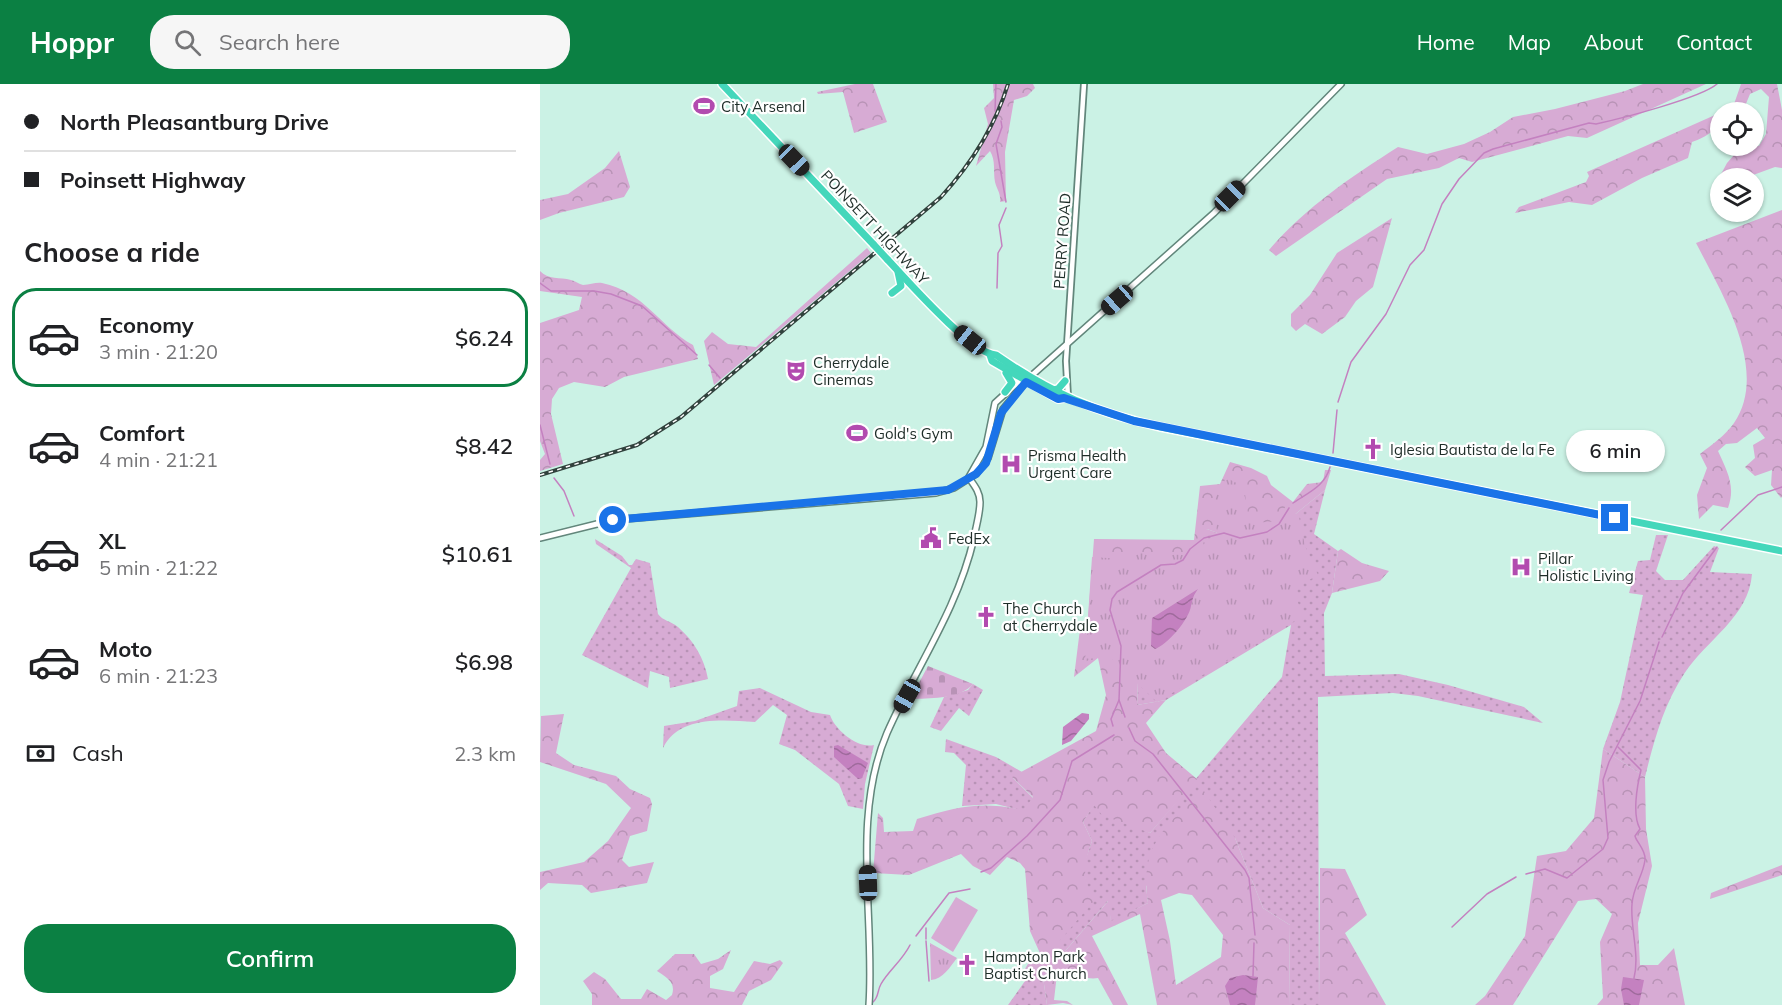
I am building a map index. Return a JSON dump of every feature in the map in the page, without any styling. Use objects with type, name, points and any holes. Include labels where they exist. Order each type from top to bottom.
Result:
[{"type":"highway","name":"POINSETT HIGHWAY","points":[[722,84],[944,318],[990,355],[992,361],[997,365],[1053,390],[1066,399],[1119,418],[1782,551]]},
{"type":"highway","points":[[892,293],[900,286],[897,270]]},
{"type":"highway","name":"POINSETT HIGHWAY","points":[[990,355],[996,355],[1028,380],[1058,399],[1066,399]]},
{"type":"highway","points":[[997,365],[1012,380],[1005,392]]},
{"type":"highway","points":[[1053,390],[1058,389],[1065,381]]},
{"type":"main road","points":[[540,538],[613,520],[936,493],[954,488],[976,474],[986,463],[1001,413],[1028,380],[1214,213],[1341,84]]},
{"type":"main road","points":[[969,478],[983,457],[995,403],[1018,382],[1028,380]]},
{"type":"main road","points":[[869,1005],[867,852],[874,777],[887,734],[933,647],[968,559],[980,502],[978,493],[969,478]]},
{"type":"street","name":"PERRY ROAD","points":[[1066,399],[1065,381],[1084,84]]},
{"type":"green space","points":[[855,84],[873,84],[887,122],[854,133],[843,92],[818,94],[817,92]]},
{"type":"green space","points":[[993,84],[1033,84],[1035,88],[1027,96],[1014,100],[1005,152],[1006,201],[1000,202],[990,151],[976,166],[988,124],[984,108],[994,98]]},
{"type":"green space","points":[[1643,84],[1706,84],[1587,138],[1568,136],[1472,162],[1459,158],[1439,168],[1387,179],[1276,256],[1269,250],[1314,206],[1346,181],[1398,147],[1427,154],[1464,144],[1490,132],[1513,117],[1555,109],[1625,91]]},
{"type":"green space","points":[[1741,84],[1777,84],[1782,110],[1782,168],[1775,167],[1764,171],[1764,168],[1724,168],[1733,156],[1764,156],[1769,97],[1761,89],[1750,94],[1747,102],[1735,102]]},
{"type":"green space","points":[[1710,117],[1710,133],[1692,142],[1688,158],[1642,178],[1592,205],[1569,202],[1515,213],[1519,207],[1586,182],[1589,176],[1587,172]]},
{"type":"green space","points":[[619,151],[630,187],[624,197],[540,220],[540,200],[568,194],[605,168]]},
{"type":"green space","points":[[1782,210],[1782,496],[1781,498],[1771,485],[1772,470],[1755,476],[1745,467],[1755,458],[1753,445],[1765,438],[1757,428],[1737,443],[1726,444],[1718,451],[1731,486],[1728,508],[1713,505],[1699,519],[1697,495],[1707,468],[1700,454],[1734,423],[1744,402],[1747,379],[1738,332],[1729,308],[1696,243],[1751,222],[1764,222],[1764,217]]},
{"type":"green space","points":[[1392,218],[1373,287],[1356,301],[1345,317],[1322,334],[1305,324],[1296,331],[1291,326],[1291,314],[1310,295],[1337,253]]},
{"type":"green space","points":[[867,248],[871,253],[714,385],[704,341],[712,332],[728,344],[756,347]]},
{"type":"green space","points":[[540,271],[550,277],[571,280],[583,285],[602,283],[630,294],[681,338],[693,345],[698,359],[624,377],[605,387],[574,382],[559,388],[552,399],[551,414],[563,464],[540,471],[540,460],[545,454],[540,441],[540,323],[579,310],[582,297],[540,291]]},
{"type":"green space","points":[[1230,462],[1251,468],[1267,476],[1271,485],[1293,502],[1307,484],[1323,482],[1325,470],[1331,470],[1325,490],[1293,516],[1248,544],[1207,529],[1195,577],[1141,613],[1137,705],[1166,700],[1146,723],[1166,753],[1197,779],[1150,833],[1102,815],[1094,805],[1083,822],[1092,841],[1085,871],[1087,885],[1094,901],[1043,960],[1030,931],[1025,869],[1020,863],[1007,857],[990,875],[973,866],[961,854],[909,875],[873,873],[878,813],[883,818],[884,832],[913,831],[917,819],[970,806],[1009,807],[1024,810],[1033,797],[1012,777],[1096,731],[1106,695],[1098,658],[1074,677],[1080,629],[1088,619],[1094,539],[1194,540],[1200,486],[1220,484]]},
{"type":"green space","points":[[1225,477],[1244,487],[1248,515],[1254,523],[1279,521],[1286,505],[1299,517],[1305,546],[1318,575],[1293,589],[1303,616],[1157,702],[1104,652],[1085,662],[1092,557],[1123,559],[1126,552],[1181,555],[1210,545],[1217,532],[1214,505],[1217,485],[1224,485]]},
{"type":"green space","points":[[1325,490],[1314,534],[1338,551],[1332,593],[1324,613],[1325,676],[1399,674],[1448,685],[1524,707],[1543,723],[1418,696],[1393,693],[1318,697],[1319,1005],[1289,1005],[1290,925],[1263,908],[1235,838],[1146,886],[1148,903],[1111,922],[1108,901],[1043,977],[1047,1005],[1008,1005],[1025,981],[1020,977],[1034,954],[1043,960],[1087,887],[1083,867],[1092,841],[1083,822],[1094,804],[1150,833],[1282,677],[1291,625],[1166,700],[1137,705],[1141,613],[1207,529],[1248,544],[1293,516]]},
{"type":"green space","points":[[1656,535],[1668,535],[1656,571],[1665,580],[1683,580],[1714,546],[1719,548],[1710,572],[1752,574],[1749,589],[1735,616],[1693,662],[1670,699],[1660,724],[1645,777],[1603,749],[1620,702],[1643,595],[1629,593],[1638,561],[1650,560]]},
{"type":"green space","points":[[595,539],[622,556],[629,565],[632,565],[636,559],[650,563],[658,614],[673,623],[689,638],[698,650],[708,679],[670,688],[669,677],[650,671],[648,688],[582,655],[631,568],[596,544]]},
{"type":"green space","points":[[1341,549],[1362,563],[1389,571],[1380,581],[1332,593],[1338,551]]},
{"type":"green space","points":[[928,666],[973,684],[968,689],[954,695],[915,699],[912,696]]},
{"type":"green space","points":[[973,684],[983,690],[969,716],[959,708],[941,731],[930,727],[944,697],[968,690]]},
{"type":"green space","points":[[760,688],[811,712],[830,715],[837,727],[848,737],[861,744],[874,745],[865,784],[863,809],[848,806],[839,784],[795,750],[779,744],[787,715],[773,705],[755,722],[716,721],[691,725],[670,737],[663,748],[664,726],[695,721],[737,706],[739,691]]},
{"type":"green space","points":[[564,714],[556,753],[574,765],[616,776],[630,789],[650,798],[652,804],[647,831],[630,836],[622,860],[629,867],[654,862],[647,883],[591,893],[582,885],[548,883],[540,890],[540,872],[584,862],[608,841],[631,808],[606,784],[540,762],[541,716]]},
{"type":"green space","points":[[946,739],[996,757],[1022,772],[1013,778],[1033,798],[1024,811],[996,804],[962,806],[966,765],[954,753],[945,752]]},
{"type":"green space","points":[[1603,749],[1645,777],[1646,829],[1652,866],[1638,923],[1640,965],[1658,965],[1674,948],[1685,1005],[1597,1005],[1603,998],[1600,942],[1612,914],[1596,899],[1578,901],[1513,1005],[1475,1005],[1485,996],[1525,936],[1537,856],[1566,851],[1594,818]]},
{"type":"green space","points":[[1202,788],[1235,838],[1263,908],[1290,925],[1289,1005],[1157,1005],[1140,914],[1092,936],[1128,1005],[1113,1005],[1098,978],[1062,973],[1057,974],[1054,1000],[1067,1001],[1073,1005],[1063,1003],[1047,1005],[1043,977],[1109,900],[1111,921],[1148,903],[1146,883],[1148,866],[1158,838]],"holes":[[[1179,893],[1192,895],[1223,935],[1221,957],[1176,985],[1161,900]]]},
{"type":"green space","points":[[1782,865],[1782,875],[1710,899],[1711,893]]},
{"type":"green space","points":[[1320,868],[1345,869],[1367,915],[1345,933],[1386,1005],[1319,1005]]},
{"type":"green space","points":[[956,897],[978,910],[953,952],[931,938]]},
{"type":"green space","points":[[930,943],[957,958],[943,975],[931,980]]},
{"type":"green space","points":[[731,950],[723,969],[710,976],[710,988],[734,992],[754,961],[770,964],[780,960],[783,963],[771,980],[749,991],[742,1005],[592,1005],[592,994],[583,981],[594,972],[605,979],[621,999],[641,999],[647,989],[666,1000],[672,995],[673,987],[670,981],[657,971],[675,954],[694,954],[701,964],[718,959]]},
{"type":"water","points":[[1198,589],[1186,618],[1177,631],[1160,647],[1155,649],[1151,646],[1152,618]]},
{"type":"water","points":[[1082,713],[1089,714],[1089,719],[1071,741],[1062,745],[1063,727]]},
{"type":"water","points":[[838,745],[868,763],[862,778],[858,779],[834,757],[834,746]]},
{"type":"water","points":[[1243,975],[1258,977],[1255,1005],[1230,1005],[1225,986],[1230,978]]},
{"type":"water","points":[[1623,977],[1644,980],[1639,1005],[1624,1005],[1621,989]]},
{"type":"waterway","points":[[995,111],[996,84]]},
{"type":"waterway","points":[[1338,402],[1351,362],[1386,314],[1410,265],[1424,250],[1442,204],[1459,179],[1484,153],[1589,123],[1596,124],[1622,118],[1695,95],[1717,84]]},
{"type":"waterway","points":[[1001,121],[1002,127],[996,144],[1006,202]]},
{"type":"waterway","points":[[997,288],[998,253],[1002,246],[999,225],[1006,208]]},
{"type":"waterway","points":[[540,283],[551,291],[594,291],[611,294],[642,306],[697,355]]},
{"type":"waterway","points":[[709,365],[720,378]]},
{"type":"waterway","points":[[1333,453],[1337,410]]},
{"type":"waterway","points":[[540,425],[550,464]]},
{"type":"waterway","points":[[1293,503],[1320,484],[1328,474],[1330,467]]},
{"type":"waterway","points":[[554,478],[564,491],[574,516]]},
{"type":"waterway","points":[[1721,530],[1758,495],[1782,487]]},
{"type":"waterway","points":[[1125,717],[1119,700],[1121,646],[1110,610],[1112,599],[1117,592],[1161,565],[1175,564],[1183,560],[1190,549],[1204,538],[1224,533],[1240,538],[1267,532],[1279,524],[1289,508]]},
{"type":"waterway","points":[[1662,637],[1683,593],[1717,547]]},
{"type":"waterway","points":[[1526,874],[1545,869],[1567,878],[1603,849],[1608,838],[1603,780],[1609,762],[1640,701],[1659,642]]},
{"type":"waterway","points":[[1113,726],[1111,719],[1119,700]]},
{"type":"waterway","points":[[1129,728],[1135,741],[1153,754],[1245,870],[1249,878],[1255,935]]},
{"type":"waterway","points":[[981,872],[991,868],[1027,836],[1060,800],[1072,761],[1114,735]]},
{"type":"waterway","points":[[1618,747],[1641,770],[1636,808],[1640,829],[1635,836],[1645,860],[1632,904],[1636,960],[1634,978]]},
{"type":"waterway","points":[[1452,927],[1487,894],[1516,877]]},
{"type":"waterway","points":[[916,936],[949,893],[970,889]]},
{"type":"waterway","points":[[926,928],[926,939]]},
{"type":"waterway","points":[[926,941],[929,981]]},
{"type":"waterway","points":[[1253,976],[1254,943]]},
{"type":"waterway","points":[[873,1002],[884,979],[910,945]]},
{"type":"railway","points":[[540,475],[637,445],[681,417],[941,197],[981,144],[1003,100],[1008,84]]},
{"type":"place","name":"City Arsenal","points":[[704,106]]},
{"type":"place","name":"Cherrydale Cinemas","points":[[796,371]]},
{"type":"place","name":"Gold's Gym","points":[[857,433]]},
{"type":"place","name":"Iglesia Bautista de la Fe","points":[[1373,449]]},
{"type":"place","name":"Prisma Health Urgent Care","points":[[1011,464]]},
{"type":"place","name":"FedEx","points":[[931,538]]},
{"type":"place","name":"Pillar Holistic Living","points":[[1521,567]]},
{"type":"place","name":"The Church at Cherrydale","points":[[986,617]]},
{"type":"place","name":"Hampton Park Baptist Church","points":[[967,965]]},
{"type":"route","points":[[613,520],[936,493],[948,490],[976,474],[986,463],[1001,413],[1006,403],[1024,387],[1026,382],[1058,399],[1064,398],[1119,418],[1615,518]]}]
